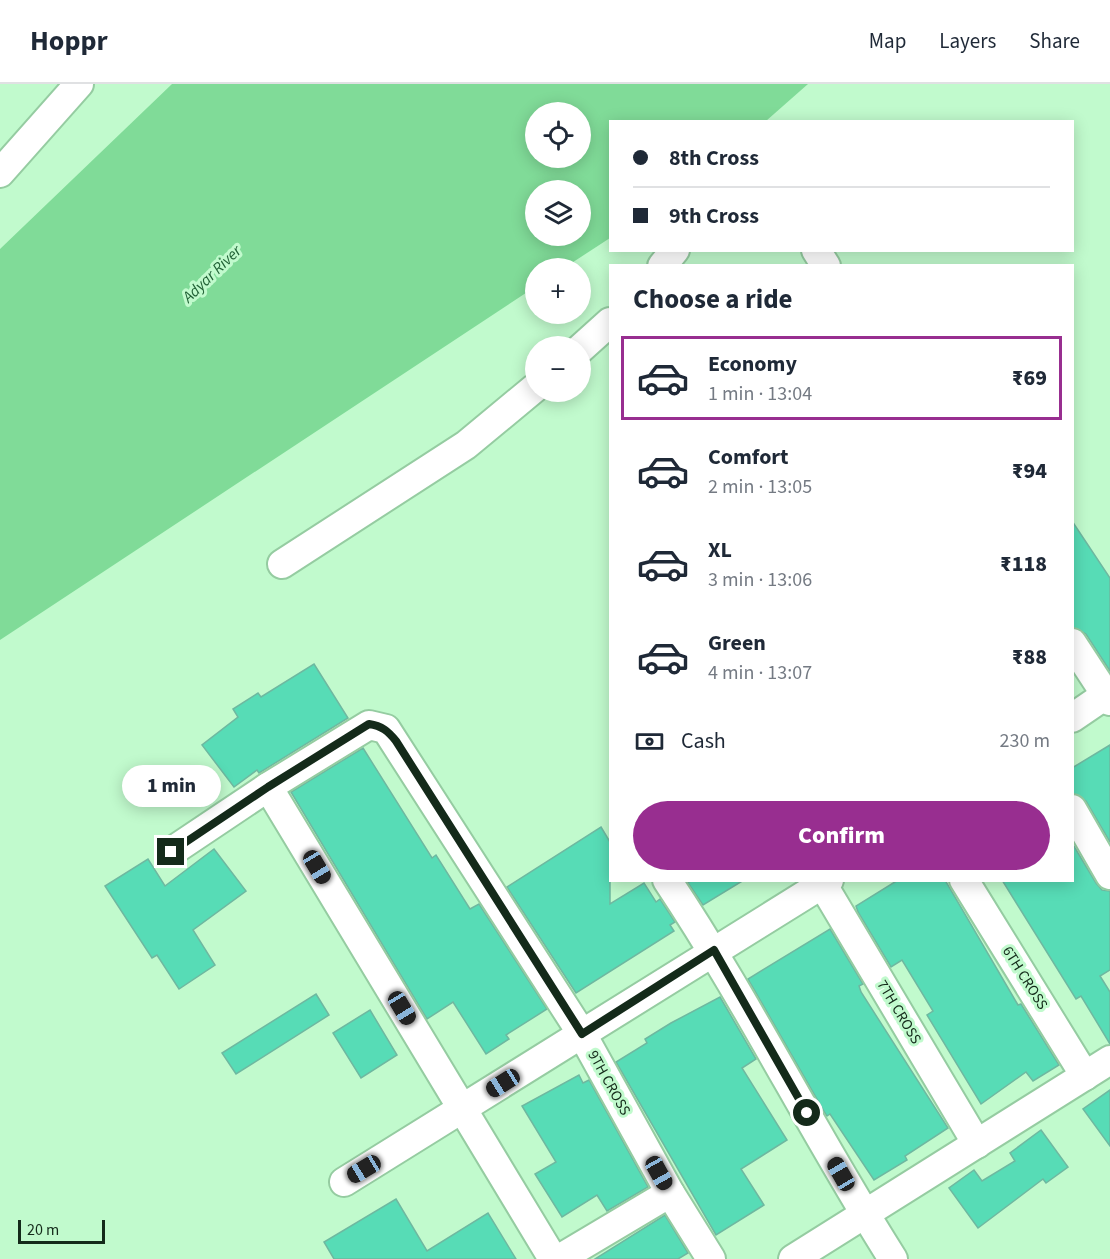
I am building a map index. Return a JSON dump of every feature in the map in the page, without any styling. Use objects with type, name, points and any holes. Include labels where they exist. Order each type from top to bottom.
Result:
[{"type":"street","points":[[0,173],[79,84]]},
{"type":"street","points":[[664,264],[673,252]]},
{"type":"street","points":[[591,339],[609,323]]},
{"type":"street","points":[[282,564],[466,445],[525,396]]},
{"type":"street","points":[[1074,646],[1109,696],[1074,717]]},
{"type":"street","name":"9TH CROSS","points":[[171,852],[268,787],[369,724],[386,729],[582,1034],[670,1193],[711,1259]]},
{"type":"street","points":[[268,787],[464,1108],[553,1259]]},
{"type":"street","points":[[1074,812],[1110,875]]},
{"type":"street","points":[[668,882],[714,950],[893,1259]]},
{"type":"street","points":[[344,1182],[824,882]]},
{"type":"street","name":"7TH CROSS","points":[[824,882],[977,1144]]},
{"type":"street","name":"6TH CROSS","points":[[965,882],[1085,1076]]},
{"type":"street","points":[[793,1259],[1110,1060]]},
{"type":"street","points":[[559,1259],[670,1193]]},
{"type":"water","name":"Adyar River","points":[[172,84],[808,84],[767,120],[609,120],[609,239],[579,258],[525,258],[525,294],[0,640],[0,249]]},
{"type":"building","points":[[1074,524],[1110,578],[1110,671],[1086,634],[1074,628]]},
{"type":"building","points":[[314,664],[348,718],[259,773],[257,770],[234,787],[202,745],[238,717],[233,709],[258,693],[261,697]]},
{"type":"building","points":[[1110,745],[1110,842],[1086,801],[1074,794],[1074,767]]},
{"type":"building","points":[[363,748],[432,858],[436,855],[470,909],[479,904],[547,1009],[506,1035],[509,1039],[486,1054],[453,1002],[427,1019],[291,792]]},
{"type":"building","points":[[601,827],[609,840],[610,904],[644,883],[656,902],[660,899],[675,922],[670,925],[674,931],[576,993],[507,887]]},
{"type":"building","points":[[1074,846],[1096,883],[1102,890],[1110,891],[1110,970],[1100,976],[1110,992],[1110,1044],[1081,996],[1076,999],[1003,882],[1074,882]]},
{"type":"building","points":[[214,849],[246,891],[193,930],[215,965],[179,989],[157,955],[152,958],[105,886],[148,859],[165,886]]},
{"type":"building","points":[[689,882],[741,882],[703,905]]},
{"type":"building","points":[[895,882],[946,882],[1018,1005],[1021,1004],[1059,1065],[1033,1081],[1026,1072],[981,1104],[927,1015],[933,1011],[902,960],[891,967],[856,906]]},
{"type":"building","points":[[830,929],[863,984],[859,986],[861,992],[948,1128],[905,1156],[907,1160],[874,1180],[830,1114],[827,1116],[825,1113],[748,979]]},
{"type":"building","points":[[316,994],[329,1015],[236,1074],[222,1053]]},
{"type":"building","points":[[720,997],[756,1059],[742,1068],[787,1140],[741,1169],[764,1205],[716,1235],[616,1062],[647,1043],[645,1039]]},
{"type":"building","points":[[370,1010],[397,1055],[361,1078],[333,1033]]},
{"type":"building","points":[[579,1075],[583,1083],[589,1080],[648,1187],[607,1211],[597,1195],[562,1217],[535,1174],[556,1162],[522,1106]]},
{"type":"building","points":[[1110,1090],[1110,1146],[1083,1109]]},
{"type":"building","points":[[1041,1130],[1068,1167],[1046,1183],[1043,1179],[978,1228],[949,1188],[974,1170],[982,1181],[1015,1161],[1010,1153]]},
{"type":"building","points":[[396,1199],[427,1251],[488,1213],[516,1259],[334,1259],[324,1242]]},
{"type":"building","points":[[665,1215],[688,1253],[678,1259],[595,1259]]},
{"type":"route","points":[[171,852],[268,787],[369,724],[377,725],[386,729],[396,741],[582,1034],[714,950],[807,1113]]}]
